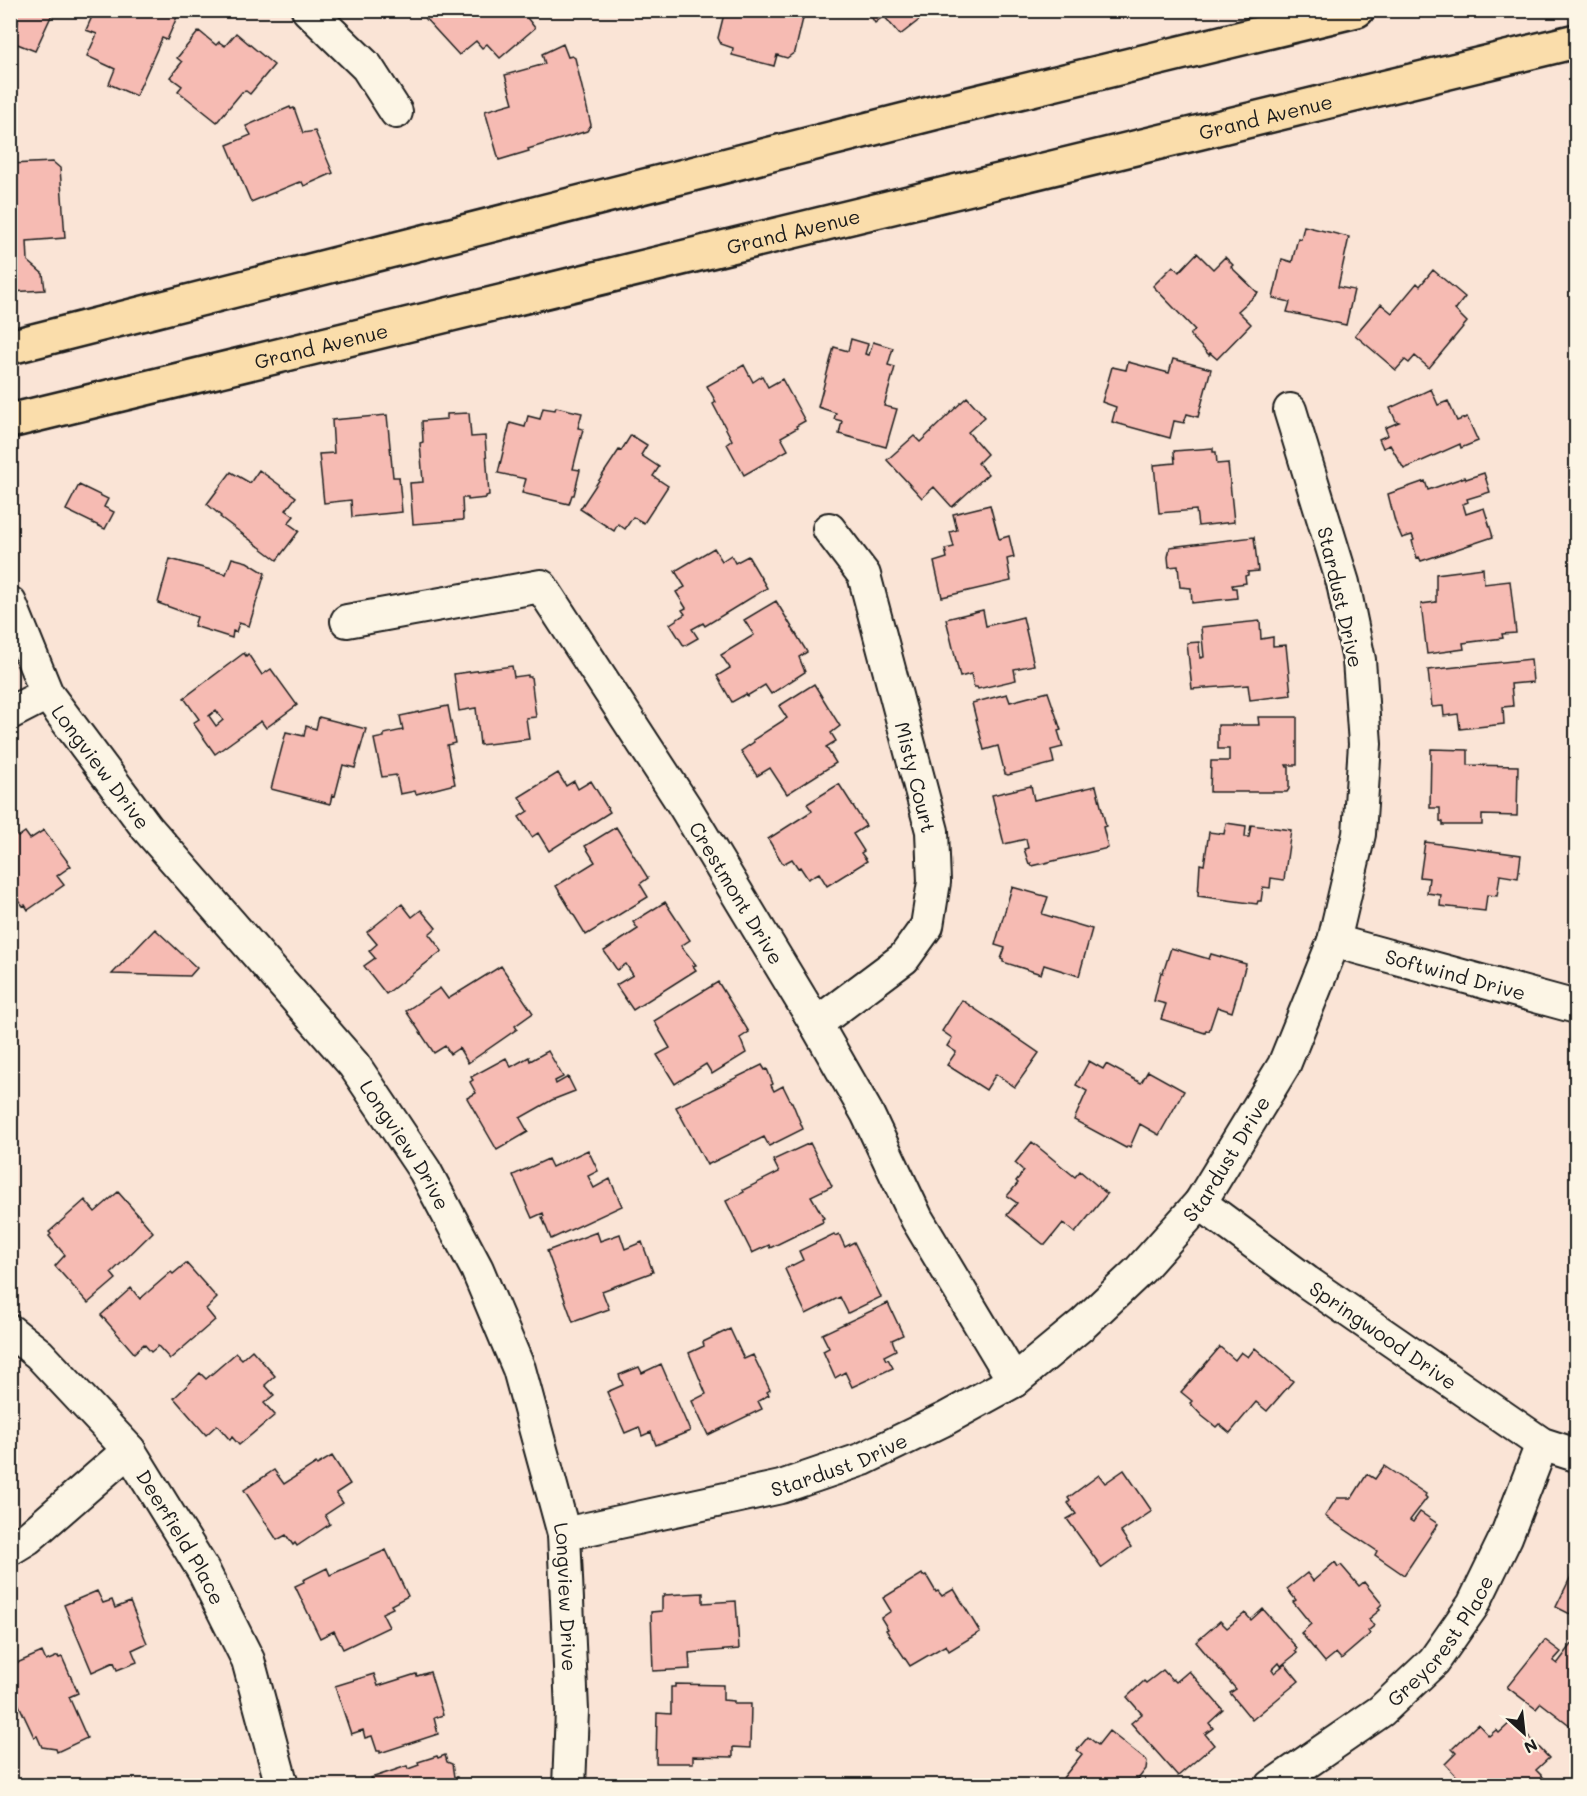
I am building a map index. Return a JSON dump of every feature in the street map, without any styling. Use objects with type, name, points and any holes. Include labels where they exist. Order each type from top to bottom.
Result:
[{"type":"main road","points":[[10,347],[925,115],[1357,10]]},
{"type":"main road","name":"Grand Avenue","points":[[10,421],[1576,41]]},
{"type":"street","points":[[308,10],[368,68],[396,112]]},
{"type":"street","name":"Stardust Drive","points":[[564,1534],[781,1487],[863,1460],[945,1419],[1014,1381],[1084,1323],[1140,1270],[1200,1203],[1284,1065],[1334,941],[1359,834],[1365,744],[1359,660],[1343,583],[1290,410]]},
{"type":"street","name":"Misty Court","points":[[816,1024],[904,958],[927,926],[934,882],[932,831],[864,575],[829,529]]},
{"type":"street","name":"Crestmont Drive","points":[[347,621],[541,586],[685,807],[816,1024],[867,1113],[917,1220],[1014,1381]]},
{"type":"street","name":"Longview Drive","points":[[10,603],[47,694],[147,828],[354,1065],[425,1171],[477,1269],[519,1369],[564,1534],[572,1711],[569,1785]]},
{"type":"street","points":[[10,712],[47,694]]},
{"type":"street","name":"Softwind Drive","points":[[1334,941],[1576,1007]]},
{"type":"street","name":"Springwood Drive","points":[[1200,1203],[1307,1282],[1542,1444],[1576,1455]]},
{"type":"street","name":"Deerfield Place","points":[[10,1331],[39,1354],[129,1450],[203,1570],[248,1660],[282,1785]]},
{"type":"street","name":"Greycrest Place","points":[[1272,1785],[1380,1711],[1434,1662],[1473,1605],[1506,1537],[1542,1444]]},
{"type":"street","points":[[10,1549],[28,1538],[129,1450]]},
{"type":"building","points":[[10,10],[54,10],[35,51],[10,41],[18,22],[10,19]]},
{"type":"building","points":[[95,10],[180,10],[167,40],[162,38],[136,96],[109,84],[115,69],[87,56],[97,34],[86,30]]},
{"type":"building","points":[[434,10],[521,10],[535,28],[500,58],[487,44],[482,48],[476,41],[459,55],[425,18]]},
{"type":"building","points":[[725,10],[805,10],[795,52],[787,58],[777,55],[774,66],[732,55],[733,48],[721,44],[718,38]]},
{"type":"building","points":[[867,10],[932,10],[900,35],[884,16],[875,23]]},
{"type":"building","points":[[199,31],[216,45],[219,42],[225,46],[236,33],[274,65],[250,94],[246,91],[242,92],[217,122],[178,91],[182,86],[170,77],[182,62],[177,58]]},
{"type":"building","points":[[563,44],[568,57],[575,58],[591,125],[587,131],[499,160],[485,111],[513,103],[505,75],[545,64],[542,54]]},
{"type":"building","points":[[290,107],[294,108],[303,133],[315,131],[333,173],[304,186],[302,182],[299,182],[251,202],[227,145],[251,135],[246,126]]},
{"type":"building","points":[[53,162],[60,168],[65,238],[27,241],[28,261],[43,274],[45,290],[10,292],[10,164]]},
{"type":"building","points":[[1304,226],[1349,237],[1338,287],[1354,290],[1346,325],[1287,312],[1290,302],[1273,298],[1282,259],[1292,262],[1298,238],[1301,239]]},
{"type":"building","points":[[1197,253],[1213,269],[1225,257],[1233,265],[1231,267],[1258,293],[1238,311],[1251,324],[1217,359],[1210,353],[1209,355],[1190,335],[1195,330],[1153,286],[1173,266],[1179,272]]},
{"type":"building","points":[[1433,270],[1465,297],[1455,310],[1467,322],[1429,368],[1415,356],[1409,363],[1405,360],[1396,370],[1355,335],[1381,304],[1392,313],[1417,283],[1420,286]]},
{"type":"building","points":[[851,339],[868,344],[865,354],[869,355],[873,342],[893,348],[888,365],[895,367],[884,406],[897,409],[886,447],[839,434],[842,421],[834,419],[836,413],[818,407],[834,347],[848,351]]},
{"type":"building","points":[[1173,359],[1211,369],[1198,417],[1187,414],[1184,423],[1174,421],[1170,438],[1112,422],[1116,407],[1102,402],[1112,367],[1126,370],[1128,362],[1169,373]]},
{"type":"building","points":[[744,365],[753,382],[762,376],[768,387],[782,379],[805,421],[781,437],[788,450],[744,475],[727,444],[732,440],[713,404],[716,402],[707,386]]},
{"type":"building","points":[[1431,389],[1438,405],[1448,401],[1457,421],[1467,417],[1478,441],[1461,448],[1460,444],[1404,469],[1390,445],[1383,448],[1379,439],[1388,435],[1385,428],[1399,422],[1396,421],[1390,408]]},
{"type":"building","points":[[967,397],[985,417],[968,432],[987,454],[978,463],[988,474],[952,507],[934,487],[922,498],[887,460],[914,436],[920,442]]},
{"type":"building","points":[[556,407],[582,413],[578,428],[583,429],[573,469],[580,470],[574,495],[569,504],[522,493],[526,479],[498,473],[510,423],[525,427],[528,416],[540,419],[543,408],[555,410]]},
{"type":"building","points":[[469,413],[471,437],[485,436],[489,495],[486,498],[468,500],[468,498],[462,498],[463,520],[413,524],[410,483],[423,482],[420,443],[423,442],[422,421],[447,419],[447,414]]},
{"type":"building","points":[[387,415],[393,477],[399,477],[402,512],[352,517],[351,500],[324,503],[319,454],[334,453],[332,420]]},
{"type":"building","points":[[631,435],[647,445],[641,455],[659,467],[653,476],[668,486],[644,523],[633,517],[625,529],[618,524],[614,531],[580,509]]},
{"type":"building","points":[[1213,448],[1213,452],[1216,452],[1217,464],[1228,463],[1234,522],[1198,526],[1196,510],[1159,513],[1154,465],[1175,463],[1174,451]]},
{"type":"building","points":[[259,470],[296,497],[286,510],[294,516],[288,523],[299,531],[277,560],[220,517],[207,504],[231,472],[250,483]]},
{"type":"building","points":[[1484,473],[1490,492],[1467,499],[1468,502],[1463,504],[1466,514],[1484,508],[1493,537],[1421,561],[1419,557],[1417,558],[1412,535],[1402,538],[1395,522],[1388,494],[1425,481],[1428,490]]},
{"type":"building","points":[[79,485],[108,499],[104,507],[114,512],[105,529],[66,510]]},
{"type":"building","points":[[990,505],[999,539],[1009,536],[1014,557],[1007,559],[1011,581],[942,597],[934,562],[947,558],[945,549],[954,547],[950,532],[957,530],[953,514]]},
{"type":"building","points":[[1254,537],[1258,571],[1248,572],[1245,576],[1246,583],[1232,585],[1236,588],[1237,598],[1192,603],[1191,588],[1180,587],[1178,566],[1169,567],[1170,547]]},
{"type":"building","points":[[714,548],[722,561],[731,555],[735,563],[748,556],[767,588],[705,626],[703,623],[692,629],[698,638],[684,646],[670,624],[685,614],[682,610],[686,608],[676,592],[685,587],[675,571]]},
{"type":"building","points":[[232,558],[247,562],[265,573],[249,626],[239,623],[236,632],[233,631],[232,638],[194,626],[197,617],[158,603],[170,559],[226,574]]},
{"type":"building","points":[[1483,568],[1484,584],[1510,581],[1516,633],[1502,634],[1503,638],[1463,643],[1464,649],[1427,654],[1421,604],[1436,602],[1436,574]]},
{"type":"building","points":[[776,601],[807,652],[799,657],[805,672],[771,694],[765,685],[732,702],[717,676],[730,668],[721,655],[754,635],[744,620]]},
{"type":"building","points":[[983,610],[986,626],[1023,617],[1034,665],[1014,669],[1016,680],[978,689],[974,687],[971,674],[960,677],[946,619]]},
{"type":"building","points":[[1260,621],[1261,639],[1273,637],[1273,646],[1286,645],[1291,695],[1250,700],[1248,685],[1192,689],[1187,643],[1199,642],[1200,658],[1204,657],[1201,627]]},
{"type":"building","points":[[244,653],[246,656],[248,654],[262,675],[271,669],[297,705],[266,728],[261,721],[215,754],[193,723],[199,719],[184,698]],"holes":[[[216,710],[223,720],[216,726],[209,716]]]},
{"type":"building","points":[[1531,659],[1533,682],[1511,684],[1513,706],[1503,707],[1504,724],[1460,729],[1458,714],[1444,716],[1443,706],[1432,707],[1428,670]]},
{"type":"building","points":[[512,666],[514,677],[528,675],[531,677],[536,717],[526,718],[529,739],[480,745],[476,708],[459,711],[454,674]]},
{"type":"building","points":[[814,684],[840,726],[831,733],[836,741],[826,747],[836,763],[787,794],[770,768],[757,776],[741,751],[754,742],[753,740],[787,718],[779,706]]},
{"type":"building","points":[[1048,692],[1061,730],[1058,731],[1063,747],[1051,750],[1054,763],[1005,774],[998,746],[984,750],[972,703],[1007,694],[1010,702]]},
{"type":"building","points":[[448,706],[455,743],[447,745],[455,784],[416,794],[415,791],[400,794],[396,775],[382,777],[374,739],[384,737],[384,734],[403,730],[400,716]]},
{"type":"building","points":[[319,717],[366,729],[355,768],[343,765],[335,796],[332,795],[330,804],[271,789],[286,732],[304,736],[306,726],[316,729]]},
{"type":"building","points":[[1258,717],[1297,717],[1297,765],[1286,765],[1289,767],[1289,789],[1287,792],[1210,792],[1211,761],[1229,761],[1229,749],[1218,749],[1218,725],[1259,725]]},
{"type":"building","points":[[1431,749],[1468,750],[1468,765],[1518,766],[1517,816],[1482,815],[1482,825],[1443,825],[1440,821],[1440,808],[1430,808]]},
{"type":"building","points":[[558,773],[566,786],[574,781],[578,789],[591,781],[610,812],[549,851],[538,833],[532,837],[519,817],[528,811],[519,797]]},
{"type":"building","points":[[839,784],[866,826],[853,834],[864,851],[861,853],[867,861],[827,886],[819,873],[808,879],[792,859],[783,864],[768,839],[812,811],[807,804]]},
{"type":"building","points":[[1031,786],[1034,800],[1096,786],[1106,826],[1103,827],[1108,848],[1032,866],[1031,863],[1029,864],[1024,849],[1028,848],[1026,839],[1004,844],[992,795]]},
{"type":"building","points":[[1226,823],[1246,826],[1245,837],[1249,837],[1251,825],[1291,830],[1284,880],[1271,878],[1270,888],[1263,887],[1261,901],[1257,904],[1198,896],[1200,864],[1204,865],[1209,832],[1224,834]]},
{"type":"building","points":[[10,827],[18,837],[25,832],[30,839],[44,830],[71,866],[57,876],[64,885],[28,910],[10,889]]},
{"type":"building","points":[[616,827],[648,878],[640,884],[648,897],[586,935],[556,886],[595,862],[585,846]]},
{"type":"building","points":[[1425,842],[1521,855],[1518,878],[1500,875],[1497,896],[1487,895],[1485,911],[1440,906],[1441,895],[1427,893],[1429,878],[1420,877]]},
{"type":"building","points":[[1012,887],[1048,897],[1042,914],[1092,929],[1079,976],[1044,965],[1041,974],[1003,962],[1001,959],[1005,948],[995,945]]},
{"type":"building","points":[[665,902],[690,940],[681,946],[696,965],[693,966],[696,970],[633,1010],[616,985],[633,975],[626,964],[617,970],[604,951],[638,929],[633,922]]},
{"type":"building","points":[[402,904],[412,917],[421,910],[436,928],[429,934],[442,951],[386,994],[364,966],[375,958],[369,951],[377,944],[367,932]]},
{"type":"building","points":[[155,929],[197,968],[190,976],[112,974]]},
{"type":"building","points":[[1171,948],[1209,959],[1211,954],[1246,964],[1232,1012],[1217,1007],[1209,1031],[1206,1030],[1205,1033],[1161,1019],[1166,1004],[1154,1001],[1161,972],[1163,973]]},
{"type":"building","points":[[501,966],[533,1013],[515,1026],[517,1029],[468,1063],[459,1048],[450,1054],[445,1046],[434,1053],[406,1011],[440,988],[448,999]]},
{"type":"building","points":[[718,982],[749,1032],[740,1038],[746,1053],[712,1074],[706,1064],[675,1084],[657,1055],[670,1048],[654,1021]]},
{"type":"building","points":[[962,1000],[1039,1053],[1015,1087],[996,1074],[986,1090],[947,1065],[956,1052],[947,1046],[952,1038],[942,1031]]},
{"type":"building","points":[[548,1051],[563,1077],[555,1081],[556,1084],[568,1077],[575,1091],[552,1100],[520,1118],[528,1132],[497,1150],[467,1098],[476,1093],[470,1082],[473,1080],[471,1077],[506,1058],[511,1067],[529,1057],[530,1061]]},
{"type":"building","points":[[1089,1061],[1103,1069],[1106,1064],[1141,1083],[1148,1071],[1184,1091],[1159,1135],[1140,1124],[1130,1147],[1126,1148],[1074,1120],[1087,1091],[1076,1085]]},
{"type":"building","points":[[762,1065],[765,1070],[767,1069],[774,1091],[783,1086],[803,1129],[769,1146],[764,1137],[707,1165],[676,1107]]},
{"type":"building","points":[[1032,1142],[1075,1177],[1080,1171],[1107,1194],[1075,1233],[1063,1223],[1046,1244],[1007,1215],[1017,1203],[1007,1196],[1024,1171],[1015,1163]]},
{"type":"building","points":[[810,1143],[832,1186],[811,1196],[824,1218],[823,1222],[770,1248],[769,1245],[752,1253],[726,1201],[779,1172],[773,1160]]},
{"type":"building","points":[[588,1150],[598,1171],[588,1176],[594,1188],[610,1179],[622,1206],[551,1239],[542,1217],[543,1213],[532,1218],[513,1175],[548,1159],[552,1167]]},
{"type":"building","points":[[118,1192],[153,1232],[111,1273],[116,1279],[88,1303],[55,1266],[65,1255],[49,1236],[51,1234],[49,1232],[85,1200],[95,1212]]},
{"type":"building","points":[[597,1232],[600,1241],[620,1234],[625,1249],[642,1242],[653,1272],[602,1291],[609,1309],[573,1322],[547,1251]]},
{"type":"building","points":[[834,1234],[835,1236],[839,1234],[845,1247],[854,1242],[881,1297],[848,1313],[840,1297],[806,1314],[785,1269],[803,1260],[799,1251]]},
{"type":"building","points":[[186,1263],[217,1298],[206,1309],[215,1320],[170,1359],[158,1346],[151,1352],[144,1344],[134,1353],[101,1315],[131,1288],[140,1299],[171,1272],[173,1274]]},
{"type":"building","points":[[888,1303],[903,1335],[892,1340],[896,1350],[884,1356],[893,1368],[852,1387],[845,1372],[835,1378],[823,1351],[829,1348],[822,1334]]},
{"type":"building","points":[[730,1329],[744,1359],[753,1355],[770,1390],[767,1392],[769,1395],[758,1401],[762,1409],[708,1435],[692,1401],[706,1394],[689,1353],[704,1346],[703,1342]]},
{"type":"building","points":[[1220,1347],[1235,1360],[1241,1352],[1248,1357],[1255,1348],[1293,1381],[1267,1411],[1256,1402],[1230,1433],[1219,1424],[1216,1427],[1202,1416],[1190,1403],[1192,1401],[1181,1392]]},
{"type":"building","points":[[252,1350],[275,1376],[265,1385],[274,1395],[264,1403],[275,1415],[239,1445],[232,1437],[230,1440],[217,1425],[206,1435],[174,1398],[200,1373],[206,1379],[236,1353],[242,1359]]},
{"type":"building","points":[[661,1364],[690,1431],[656,1445],[651,1432],[642,1436],[639,1427],[625,1433],[607,1392],[623,1385],[619,1375],[639,1367],[642,1373]]},
{"type":"building","points":[[332,1456],[350,1484],[336,1493],[343,1503],[325,1515],[330,1524],[297,1546],[295,1543],[293,1545],[286,1535],[277,1540],[244,1490],[274,1470],[284,1484],[316,1463],[317,1465]]},
{"type":"building","points":[[1384,1466],[1426,1494],[1427,1498],[1410,1520],[1413,1522],[1420,1512],[1438,1524],[1404,1575],[1375,1555],[1377,1551],[1325,1516],[1337,1498],[1352,1498],[1367,1474],[1375,1479]]},
{"type":"building","points":[[1124,1470],[1152,1511],[1121,1532],[1131,1547],[1102,1568],[1067,1519],[1076,1514],[1068,1503],[1070,1501],[1068,1498],[1099,1475],[1105,1483]]},
{"type":"building","points":[[386,1550],[408,1596],[391,1605],[393,1608],[382,1613],[389,1627],[343,1649],[334,1631],[320,1638],[295,1586],[327,1568],[330,1575]]},
{"type":"building","points":[[1335,1562],[1338,1567],[1341,1565],[1359,1586],[1364,1582],[1382,1604],[1378,1608],[1380,1610],[1369,1619],[1374,1626],[1368,1631],[1370,1634],[1341,1659],[1336,1653],[1325,1662],[1301,1633],[1311,1624],[1293,1602],[1296,1600],[1287,1589],[1307,1573],[1313,1581]]},
{"type":"building","points":[[1576,1566],[1576,1617],[1556,1607]]},
{"type":"building","points":[[922,1574],[926,1575],[936,1592],[938,1591],[942,1596],[954,1589],[980,1632],[949,1651],[946,1645],[910,1666],[886,1630],[888,1629],[881,1618],[891,1611],[883,1598]]},
{"type":"building","points":[[97,1591],[103,1603],[112,1600],[115,1608],[130,1602],[147,1643],[132,1650],[137,1662],[117,1670],[114,1662],[92,1672],[64,1605]]},
{"type":"building","points":[[703,1593],[703,1603],[736,1601],[739,1649],[689,1653],[690,1669],[653,1671],[651,1612],[662,1611],[664,1595]]},
{"type":"building","points":[[1263,1609],[1297,1648],[1295,1651],[1297,1653],[1281,1666],[1279,1663],[1272,1670],[1274,1673],[1285,1664],[1299,1681],[1252,1720],[1230,1693],[1236,1689],[1196,1642],[1220,1621],[1227,1628],[1245,1613],[1251,1620]]},
{"type":"building","points":[[1576,1639],[1576,1730],[1541,1703],[1536,1709],[1507,1687],[1545,1640],[1561,1652],[1553,1661],[1557,1664]]},
{"type":"building","points":[[42,1652],[46,1661],[58,1656],[62,1657],[78,1693],[69,1697],[87,1738],[57,1752],[56,1749],[42,1747],[37,1736],[34,1737],[18,1703],[10,1706],[10,1666]]},
{"type":"building","points":[[1163,1670],[1176,1682],[1189,1671],[1223,1710],[1209,1723],[1213,1728],[1205,1734],[1214,1745],[1178,1776],[1131,1723],[1142,1714],[1127,1697],[1144,1681],[1146,1683]]},
{"type":"building","points":[[430,1672],[443,1715],[434,1718],[438,1734],[380,1753],[377,1751],[372,1736],[365,1738],[363,1730],[351,1734],[335,1686],[374,1674],[378,1686]]},
{"type":"building","points":[[675,1684],[723,1685],[723,1700],[734,1701],[734,1704],[751,1704],[750,1748],[733,1747],[733,1757],[693,1756],[693,1763],[656,1763],[657,1713],[671,1714],[671,1687],[675,1687]]},
{"type":"building","points":[[1511,1722],[1513,1724],[1515,1722],[1549,1758],[1536,1770],[1546,1780],[1540,1786],[1485,1786],[1481,1781],[1476,1786],[1466,1786],[1445,1764],[1456,1753],[1452,1749],[1478,1724],[1489,1736],[1496,1730],[1499,1733]]},
{"type":"building","points":[[1109,1731],[1147,1761],[1146,1769],[1138,1779],[1142,1782],[1139,1786],[1073,1786],[1063,1778],[1082,1754],[1077,1750],[1088,1737],[1098,1745]]},
{"type":"building","points":[[445,1755],[447,1762],[452,1764],[454,1777],[457,1777],[460,1786],[364,1786],[372,1780],[371,1778],[407,1766],[408,1769],[419,1765],[418,1762]]},
{"type":"building","points":[[671,1779],[710,1783],[710,1786],[667,1786],[667,1781],[671,1782]]}]
